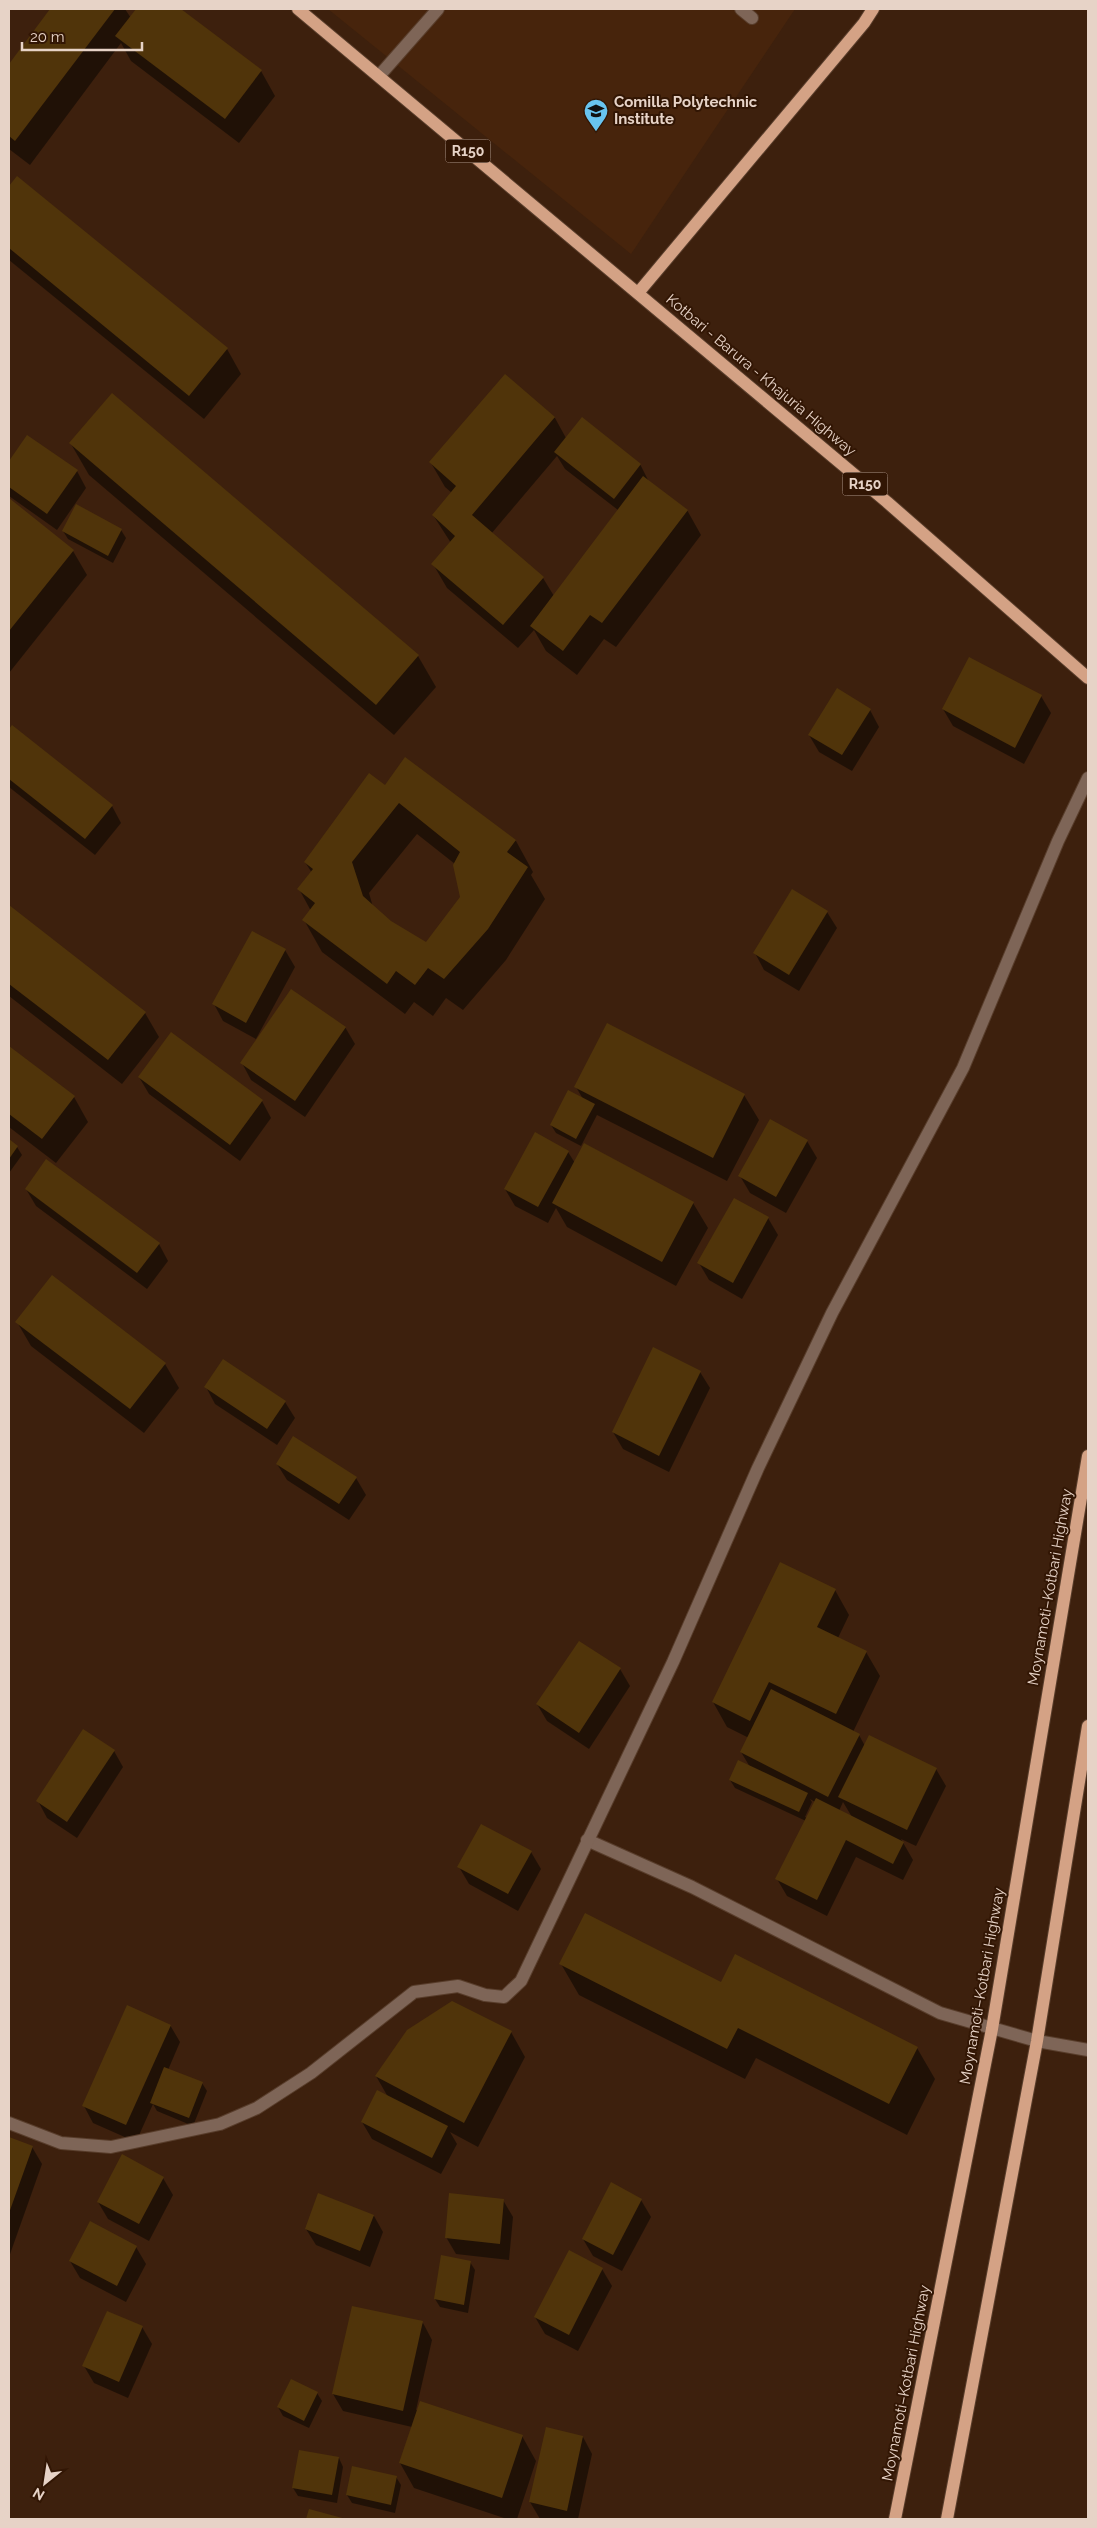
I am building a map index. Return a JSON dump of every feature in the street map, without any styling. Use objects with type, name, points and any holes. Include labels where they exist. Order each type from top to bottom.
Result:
[{"type":"main road","name":"R150","points":[[298,9],[638,293]]},
{"type":"main road","points":[[638,293],[864,23],[873,9]]},
{"type":"main road","name":"Kotbari - Barura - Khajuria Highway","points":[[638,293],[887,502],[1088,678]]},
{"type":"main road","name":"Moynamoti–Kotbari Highway","points":[[895,2519],[992,2029],[1088,1456]]},
{"type":"main road","points":[[947,2519],[1037,2041],[1088,1726]]},
{"type":"street","points":[[379,76],[438,9]]},
{"type":"street","points":[[741,9],[752,18]]},
{"type":"street","points":[[9,2123],[61,2143],[111,2147],[220,2124],[258,2108],[311,2073],[414,1992],[458,1986],[485,1995],[504,1997],[521,1981],[673,1662],[758,1468],[832,1313],[963,1068],[1058,842],[1088,778]]},
{"type":"street","points":[[587,1840],[692,1887],[940,2013],[1037,2041],[1088,2050]]},
{"type":"shaded area","name":"Comilla Polytechnic Institute","points":[[328,9],[795,9],[631,254]]},
{"type":"building","points":[[50,9],[115,9],[15,141],[9,136],[9,64]]},
{"type":"building","points":[[136,9],[181,9],[262,70],[225,119],[115,36]]},
{"type":"building","points":[[17,176],[228,348],[189,396],[9,248],[9,186]]},
{"type":"building","points":[[505,374],[555,417],[472,515],[544,577],[503,625],[431,564],[455,536],[432,515],[456,486],[429,462]]},
{"type":"building","points":[[112,393],[419,655],[376,705],[69,443]]},
{"type":"building","points":[[582,417],[641,464],[614,499],[554,452]]},
{"type":"building","points":[[27,435],[78,470],[47,514],[9,487],[9,461]]},
{"type":"building","points":[[643,476],[688,510],[602,623],[590,615],[563,651],[530,626]]},
{"type":"building","points":[[9,498],[74,550],[9,631]]},
{"type":"building","points":[[76,504],[122,529],[108,556],[62,531]]},
{"type":"building","points":[[969,657],[1042,695],[1015,748],[942,709]]},
{"type":"building","points":[[837,688],[871,709],[842,755],[808,735]]},
{"type":"building","points":[[12,725],[113,805],[85,839],[9,779],[9,729]]},
{"type":"building","points":[[405,757],[516,840],[507,852],[528,867],[488,929],[444,979],[428,968],[415,985],[396,971],[387,984],[302,920],[315,903],[297,889],[313,869],[304,862],[369,773],[385,785]],"holes":[[[399,803],[460,852],[453,865],[460,897],[426,942],[391,921],[363,896],[352,862]]]},
{"type":"building","points":[[792,889],[828,911],[789,975],[753,953]]},
{"type":"building","points":[[9,905],[146,1012],[108,1060],[9,984]]},
{"type":"building","points":[[252,931],[286,949],[246,1023],[212,1004]]},
{"type":"building","points":[[291,989],[346,1027],[295,1101],[240,1063]]},
{"type":"building","points":[[607,1023],[745,1094],[713,1158],[574,1087]]},
{"type":"building","points":[[171,1032],[263,1100],[230,1145],[138,1077]]},
{"type":"building","points":[[9,1046],[75,1096],[42,1139],[9,1114]]},
{"type":"building","points":[[568,1090],[595,1104],[576,1139],[550,1125]]},
{"type":"building","points":[[770,1119],[808,1140],[776,1197],[738,1176]]},
{"type":"building","points":[[535,1132],[569,1151],[538,1207],[504,1189]]},
{"type":"building","points":[[9,1139],[18,1146],[9,1159]]},
{"type":"building","points":[[584,1143],[694,1202],[662,1262],[552,1203]]},
{"type":"building","points":[[46,1159],[160,1243],[137,1273],[25,1189]]},
{"type":"building","points":[[734,1198],[769,1217],[733,1283],[697,1263]]},
{"type":"building","points":[[52,1275],[166,1363],[130,1409],[15,1322]]},
{"type":"building","points":[[653,1347],[701,1371],[659,1456],[612,1432]]},
{"type":"building","points":[[223,1359],[286,1401],[267,1429],[204,1387]]},
{"type":"building","points":[[293,1436],[357,1477],[339,1504],[276,1464]]},
{"type":"building","points":[[780,1562],[836,1589],[817,1627],[867,1651],[836,1714],[769,1682],[750,1721],[712,1702]]},
{"type":"building","points":[[579,1641],[621,1668],[579,1733],[536,1704]]},
{"type":"building","points":[[771,1689],[860,1734],[828,1797],[740,1752]]},
{"type":"building","points":[[83,1729],[115,1750],[67,1822],[36,1801]]},
{"type":"building","points":[[869,1735],[937,1768],[907,1830],[838,1797]]},
{"type":"building","points":[[738,1760],[808,1793],[799,1812],[729,1780]]},
{"type":"building","points":[[816,1798],[904,1842],[893,1864],[846,1840],[817,1900],[775,1879]]},
{"type":"building","points":[[481,1824],[532,1851],[508,1894],[457,1867]]},
{"type":"building","points":[[585,1913],[721,1982],[735,1954],[918,2047],[889,2104],[738,2028],[727,2049],[559,1964]]},
{"type":"building","points":[[452,2001],[512,2031],[464,2123],[375,2076],[407,2030]]},
{"type":"building","points":[[127,2005],[171,2025],[126,2125],[82,2106]]},
{"type":"building","points":[[164,2067],[203,2082],[189,2118],[150,2103]]},
{"type":"building","points":[[377,2090],[448,2126],[432,2158],[361,2122]]},
{"type":"building","points":[[9,2137],[33,2146],[9,2213]]},
{"type":"building","points":[[122,2154],[164,2177],[139,2224],[97,2202]]},
{"type":"building","points":[[611,2182],[642,2199],[613,2255],[582,2239]]},
{"type":"building","points":[[318,2193],[374,2215],[360,2251],[305,2229]]},
{"type":"building","points":[[449,2193],[504,2199],[500,2244],[445,2238]]},
{"type":"building","points":[[90,2221],[137,2246],[117,2286],[69,2261]]},
{"type":"building","points":[[569,2250],[603,2268],[569,2335],[534,2317]]},
{"type":"building","points":[[441,2255],[471,2261],[464,2305],[434,2299]]},
{"type":"building","points":[[352,2306],[423,2321],[403,2411],[332,2394]]},
{"type":"building","points":[[107,2311],[143,2326],[119,2382],[82,2366]]},
{"type":"building","points":[[291,2379],[318,2392],[304,2421],[277,2407]]},
{"type":"building","points":[[420,2401],[523,2435],[502,2498],[399,2463]]},
{"type":"building","points":[[546,2427],[583,2436],[567,2511],[529,2502]]},
{"type":"building","points":[[299,2450],[339,2457],[332,2495],[292,2488]]},
{"type":"building","points":[[352,2466],[397,2476],[391,2505],[346,2495]]},
{"type":"building","points":[[309,2509],[346,2519],[306,2519]]},
{"type":"place","name":"Comilla Polytechnic Institute","points":[[596,132]]}]
